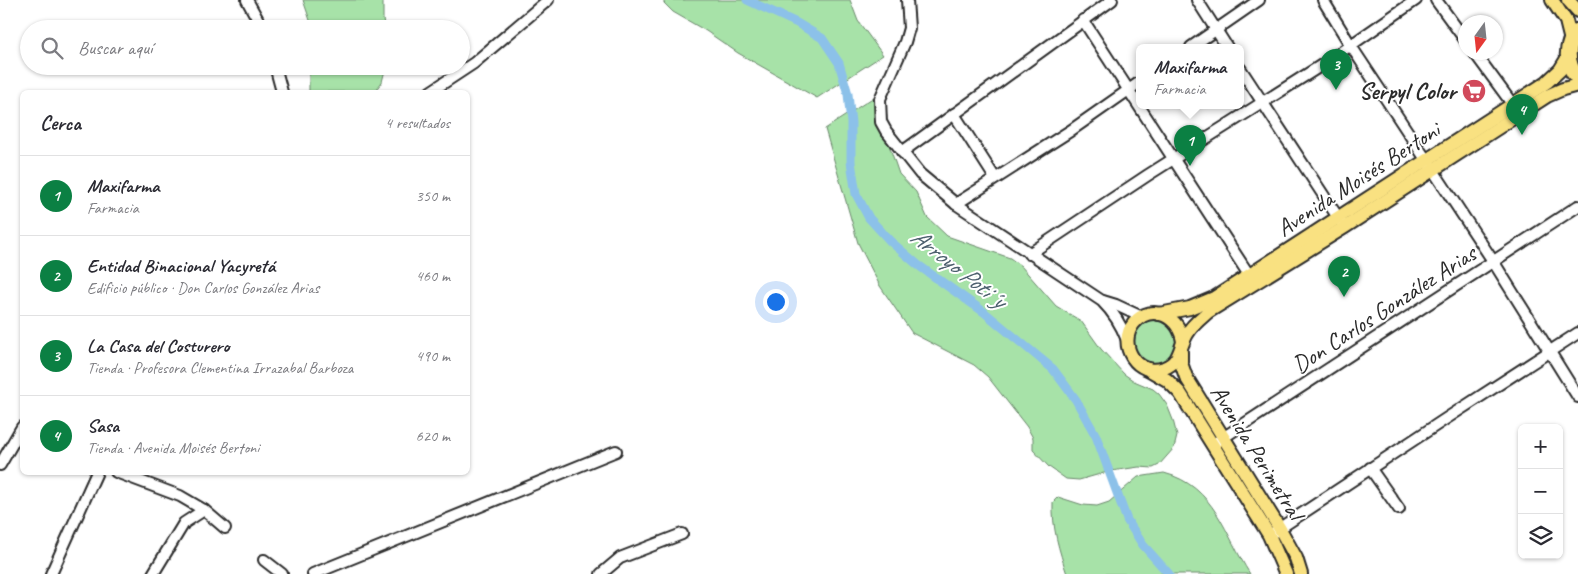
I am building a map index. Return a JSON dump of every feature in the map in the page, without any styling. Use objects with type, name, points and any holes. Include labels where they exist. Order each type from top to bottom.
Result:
[{"type":"highway","points":[[1574,36],[1568,57],[1572,69],[1578,78]]},
{"type":"main road","points":[[1552,0],[1566,20],[1574,36]]},
{"type":"main road","points":[[1568,0],[1578,10]]},
{"type":"main road","name":"Avenida Moisés Bertoni","points":[[1430,165],[1554,76],[1568,57]]},
{"type":"main road","name":"Avenida Moisés Bertoni","points":[[1148,369],[1164,368],[1171,365],[1182,348],[1190,330],[1202,318],[1251,279],[1430,165],[1547,96],[1578,85]]},
{"type":"main road","name":"Avenida Moisés Bertoni","points":[[1142,317],[1203,304],[1251,279]]},
{"type":"main road","points":[[1158,314],[1167,316],[1179,327],[1182,334],[1182,348]]},
{"type":"main road","points":[[1142,317],[1134,322],[1129,330],[1127,348],[1134,361],[1148,369]]},
{"type":"main road","name":"Avenida Perimetral","points":[[1182,348],[1181,363],[1186,377],[1280,529],[1296,558],[1301,574]]},
{"type":"main road","name":"Avenida Perimetral","points":[[1148,369],[1174,386],[1269,535],[1286,574]]},
{"type":"street","points":[[248,0],[258,20]]},
{"type":"street","points":[[470,66],[548,0]]},
{"type":"street","points":[[907,0],[909,28],[905,42],[880,99],[881,122],[886,131],[920,174],[956,204],[1102,301],[1121,324],[1127,340]]},
{"type":"street","points":[[902,152],[1112,0]]},
{"type":"street","points":[[1197,0],[1225,44]]},
{"type":"street","points":[[1195,44],[1259,0]]},
{"type":"street","points":[[1323,0],[1351,46],[1493,261],[1578,397]]},
{"type":"street","points":[[1029,254],[1076,221],[1351,46],[1416,0]]},
{"type":"street","points":[[1436,0],[1458,30]]},
{"type":"street","points":[[1083,20],[1136,102]]},
{"type":"street","points":[[1480,60],[1513,104]]},
{"type":"street","points":[[278,75],[282,90]]},
{"type":"street","points":[[433,90],[456,75]]},
{"type":"street","points":[[1244,75],[1341,222]]},
{"type":"street","points":[[956,204],[1070,131],[1136,85]]},
{"type":"street","points":[[1140,109],[1251,279]]},
{"type":"street","points":[[954,114],[995,178]]},
{"type":"street","name":"Don Carlos González Arias","points":[[1212,445],[1578,206]]},
{"type":"street","points":[[1102,301],[1142,317]]},
{"type":"street","points":[[1269,535],[1578,333]]},
{"type":"street","points":[[0,465],[20,430]]},
{"type":"street","points":[[313,574],[616,452]]},
{"type":"street","points":[[1370,468],[1399,509]]},
{"type":"street","points":[[50,574],[96,475]]},
{"type":"street","points":[[124,475],[180,496],[204,510],[224,528]]},
{"type":"street","points":[[153,574],[184,523],[204,510]]},
{"type":"street","points":[[601,574],[620,558],[682,534]]},
{"type":"street","points":[[264,560],[282,574]]},
{"type":"green space","points":[[303,0],[383,0],[383,20],[310,20]]},
{"type":"green space","points":[[664,0],[850,0],[858,21],[883,55],[817,98],[738,53],[706,31],[673,12],[664,3]]},
{"type":"green space","points":[[309,75],[384,75],[382,82],[376,90],[309,90]]},
{"type":"green space","points":[[874,97],[874,118],[881,135],[889,145],[899,174],[916,192],[927,217],[947,236],[1010,258],[1021,266],[1056,306],[1081,321],[1101,349],[1124,374],[1159,394],[1167,405],[1177,436],[1174,448],[1159,465],[1153,468],[1139,467],[1111,471],[1079,480],[1066,479],[1049,467],[1033,450],[1033,438],[1027,427],[988,377],[974,365],[912,333],[880,286],[858,243],[825,129]]},
{"type":"green space","points":[[1147,318],[1164,319],[1178,338],[1176,353],[1157,366],[1136,358],[1130,336]]},
{"type":"green space","points":[[1164,473],[1181,479],[1207,500],[1217,514],[1250,574],[1067,574],[1055,530],[1053,502],[1058,497],[1083,505],[1097,506],[1109,502],[1138,477]]},
{"type":"waterway","name":"Arroyo Poti´y","points":[[747,0],[797,23],[822,38],[839,63],[848,94],[851,123],[851,162],[856,194],[869,218],[890,241],[918,265],[984,312],[1053,369],[1076,400],[1096,436],[1127,520],[1143,545],[1169,574]]},
{"type":"place","name":"La Casa del Costurero","points":[[1336,90]]},
{"type":"place","name":"Serpyl Color","points":[[1474,91]]},
{"type":"place","name":"Sasa","points":[[1522,135]]},
{"type":"place","name":"Maxifarma","points":[[1190,166]]},
{"type":"place","name":"Entidad Binacional Yacyretá","points":[[1344,297]]}]
